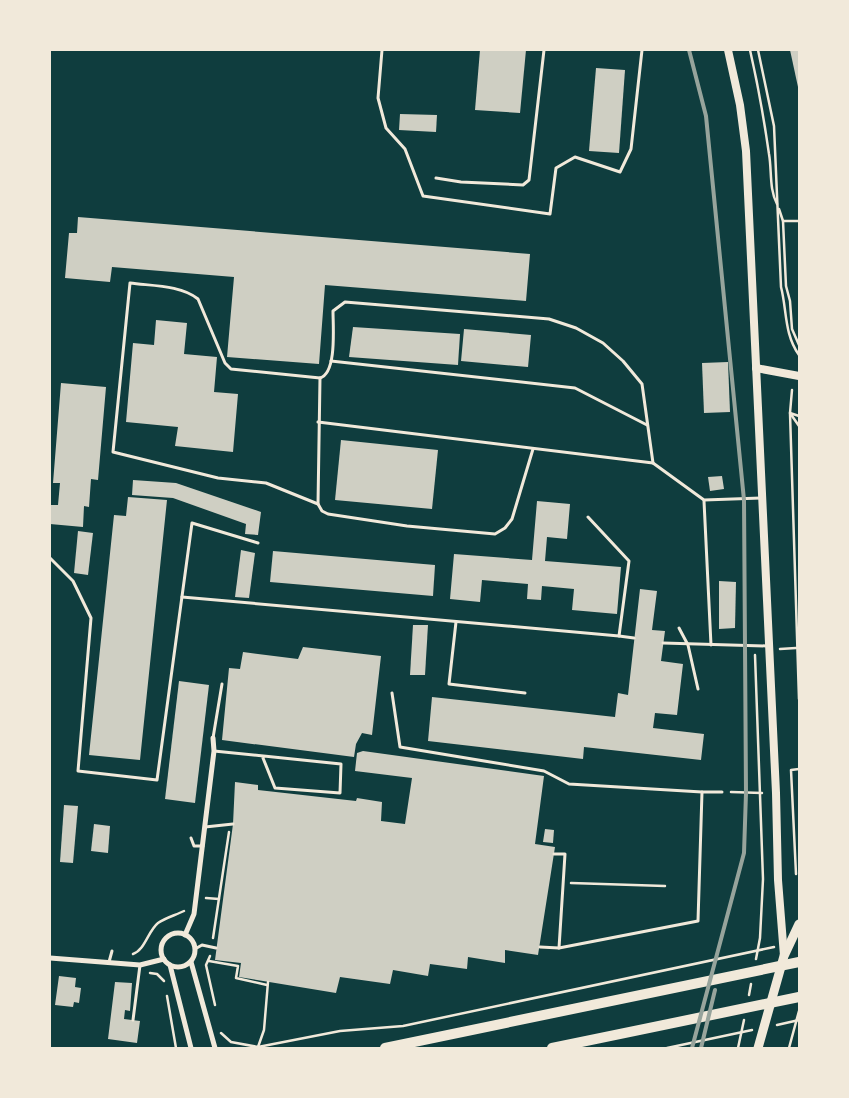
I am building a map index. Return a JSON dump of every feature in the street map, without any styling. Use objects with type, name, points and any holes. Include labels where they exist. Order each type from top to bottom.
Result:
[{"type":"main road","points":[[758,1048],[784,956],[799,924]]},
{"type":"main road","points":[[385,1048],[799,962]]},
{"type":"main road","points":[[552,1048],[799,997]]},
{"type":"street","points":[[728,50],[740,105],[746,151],[776,792],[778,880],[784,956]]},
{"type":"street","points":[[756,368],[799,376]]},
{"type":"street","points":[[185,935],[194,914],[214,751],[213,738]]},
{"type":"street","points":[[192,1048],[170,965],[164,959],[161,951],[165,939],[172,934],[185,935],[192,940],[195,948],[191,962],[215,1048]]},
{"type":"street","points":[[50,958],[140,965],[164,959]]},
{"type":"street","points":[[170,965],[181,967],[191,962]]},
{"type":"lane","points":[[382,50],[378,98],[386,128],[405,150],[423,196],[550,214],[556,168],[575,156],[620,172],[631,149],[642,50]]},
{"type":"lane","points":[[436,178],[461,182],[523,185],[529,180],[544,50]]},
{"type":"lane","points":[[318,504],[266,483],[218,478],[113,452],[130,282],[172,288],[198,299],[225,363],[231,369],[320,378],[329,373],[332,361],[333,311],[345,302],[549,319],[576,328],[602,343],[623,361],[642,384],[653,463]]},
{"type":"lane","points":[[332,361],[575,388],[648,425]]},
{"type":"lane","points":[[320,378],[318,504],[322,511],[328,514],[407,526],[495,534],[505,528],[512,519],[534,449]]},
{"type":"lane","points":[[318,422],[653,463],[704,500],[762,498]]},
{"type":"lane","points":[[704,500],[711,645]]},
{"type":"lane","points":[[588,517],[629,561],[619,636]]},
{"type":"lane","points":[[50,558],[73,580],[91,618],[78,771],[157,780],[192,523],[258,543]]},
{"type":"lane","points":[[182,597],[634,638]]},
{"type":"lane","points":[[456,622],[449,684],[525,693]]},
{"type":"lane","points":[[680,628],[688,645],[698,689]]},
{"type":"lane","points":[[663,643],[768,648]]},
{"type":"lane","points":[[213,738],[222,684]]},
{"type":"lane","points":[[392,693],[400,747],[544,771],[569,784],[722,792]]},
{"type":"lane","points":[[214,751],[263,758],[342,764],[340,794],[275,788],[263,758]]},
{"type":"lane","points":[[540,948],[559,948],[698,921],[702,792]]},
{"type":"lane","points":[[205,827],[232,824]]},
{"type":"lane","points":[[191,838],[194,846],[203,846]]},
{"type":"lane","points":[[554,854],[565,854],[559,948]]},
{"type":"lane","points":[[195,948],[211,946],[216,948]]},
{"type":"lane","points":[[109,963],[112,951]]},
{"type":"lane","points":[[134,1020],[140,965]]},
{"type":"path","points":[[750,50],[762,100],[771,169],[772,194],[783,221],[786,286],[790,301],[792,329],[799,345]]},
{"type":"path","points":[[758,50],[774,126],[781,286],[786,307],[787,328],[791,343],[799,355]]},
{"type":"path","points":[[778,221],[799,221]]},
{"type":"path","points":[[792,390],[790,414],[799,699]]},
{"type":"path","points":[[790,414],[799,416]]},
{"type":"path","points":[[790,414],[799,426]]},
{"type":"path","points":[[796,630],[799,622]]},
{"type":"path","points":[[755,646],[762,793],[763,879]]},
{"type":"path","points":[[768,648],[796,648]]},
{"type":"path","points":[[799,769],[791,770],[796,874],[799,868]]},
{"type":"path","points":[[722,792],[762,793]]},
{"type":"path","points":[[215,1006],[206,965],[209,962],[232,824]]},
{"type":"path","points":[[796,850],[799,843]]},
{"type":"path","points":[[563,882],[665,886]]},
{"type":"path","points":[[126,964],[128,956],[138,952],[158,923],[188,909]]},
{"type":"path","points":[[219,1024],[221,1033],[231,1042],[258,1047],[340,1031],[403,1026],[780,946]]},
{"type":"path","points":[[209,962],[238,966],[236,978],[268,984],[264,1030],[258,1047]]},
{"type":"path","points":[[139,972],[157,974],[163,980],[164,985]]},
{"type":"path","points":[[166,990],[176,1048]]},
{"type":"path","points":[[789,1048],[799,1011]]},
{"type":"path","points":[[771,1026],[799,1020]]},
{"type":"path","points":[[668,1048],[761,1028]]},
{"type":"building","points":[[480,50],[526,50],[520,113],[475,110]]},
{"type":"building","points":[[790,50],[799,50],[799,87],[798,87]]},
{"type":"building","points":[[596,68],[625,70],[619,153],[589,151]]},
{"type":"building","points":[[400,114],[437,115],[436,132],[399,130]]},
{"type":"building","points":[[78,217],[530,254],[526,301],[325,285],[319,364],[227,357],[234,277],[112,267],[110,282],[65,278],[69,233],[77,233]]},
{"type":"building","points":[[156,320],[187,323],[184,354],[217,357],[214,392],[238,394],[233,452],[175,446],[178,427],[126,422],[133,343],[154,345]]},
{"type":"building","points":[[353,327],[460,334],[458,365],[349,357]]},
{"type":"building","points":[[464,329],[531,335],[528,367],[461,361]]},
{"type":"building","points":[[728,362],[730,412],[704,413],[702,363]]},
{"type":"building","points":[[61,383],[106,387],[98,480],[91,479],[89,507],[84,506],[83,527],[50,524],[50,505],[58,505],[60,483],[53,483]]},
{"type":"building","points":[[341,440],[438,450],[432,509],[335,500]]},
{"type":"building","points":[[722,476],[724,489],[710,491],[708,477]]},
{"type":"building","points":[[133,480],[176,483],[261,512],[258,535],[245,534],[246,524],[173,498],[132,495]]},
{"type":"building","points":[[128,497],[167,500],[140,760],[89,755],[114,515],[126,516]]},
{"type":"building","points":[[537,501],[570,504],[567,539],[547,537],[545,561],[621,567],[617,614],[572,610],[574,589],[542,586],[541,600],[527,599],[528,584],[482,580],[480,602],[450,599],[454,554],[532,560]]},
{"type":"building","points":[[78,531],[93,533],[88,575],[74,573]]},
{"type":"building","points":[[241,550],[255,553],[249,598],[235,597]]},
{"type":"building","points":[[273,551],[435,565],[433,596],[270,582]]},
{"type":"building","points":[[719,581],[736,582],[735,628],[719,629]]},
{"type":"building","points":[[640,589],[657,591],[652,630],[665,631],[661,661],[683,664],[677,715],[655,713],[653,728],[704,734],[701,760],[584,747],[583,759],[428,741],[432,697],[615,717],[618,693],[628,695]]},
{"type":"building","points":[[413,625],[428,625],[425,675],[410,675]]},
{"type":"building","points":[[303,647],[381,656],[372,735],[362,733],[356,744],[354,757],[222,740],[229,668],[240,669],[243,652],[298,659]]},
{"type":"building","points":[[179,681],[209,685],[195,803],[165,799]]},
{"type":"building","points":[[363,751],[544,776],[535,844],[555,847],[538,955],[505,950],[505,963],[468,957],[467,969],[430,964],[428,976],[393,970],[390,984],[340,977],[336,993],[239,977],[241,963],[215,960],[233,824],[235,782],[258,785],[258,790],[356,801],[357,798],[382,802],[381,821],[405,824],[412,778],[355,771],[357,753]]},
{"type":"building","points":[[64,805],[78,806],[73,863],[60,862]]},
{"type":"building","points":[[94,824],[110,826],[108,853],[91,851]]},
{"type":"building","points":[[545,829],[554,830],[553,843],[543,842]]},
{"type":"building","points":[[59,976],[76,978],[75,987],[81,988],[79,1003],[74,1002],[73,1007],[55,1005]]},
{"type":"building","points":[[115,982],[132,983],[130,1011],[125,1010],[124,1019],[140,1021],[137,1043],[108,1039]]},
{"type":"railway","points":[[689,50],[706,116],[744,500],[746,793],[744,853],[692,1048]]},
{"type":"railway","points":[[701,1048],[715,990]]}]
